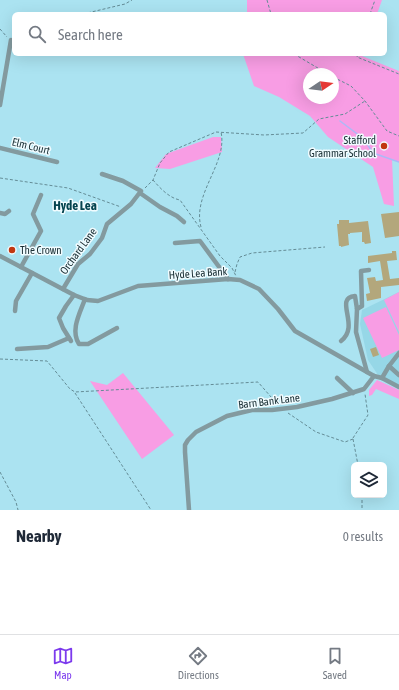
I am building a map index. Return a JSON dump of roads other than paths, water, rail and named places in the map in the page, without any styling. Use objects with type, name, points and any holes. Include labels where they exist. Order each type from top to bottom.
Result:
[{"type":"street","points":[[0,105],[11,40]]},
{"type":"street","name":"Elm Court","points":[[0,148],[57,162]]},
{"type":"street","points":[[102,174],[123,181],[184,222]]},
{"type":"street","name":"Orchard Lane","points":[[63,289],[78,264],[90,254],[102,238],[107,224],[131,204],[140,192]]},
{"type":"street","points":[[21,267],[41,232],[33,214],[41,196]]},
{"type":"street","points":[[0,213],[5,214],[9,211]]},
{"type":"street","points":[[175,243],[200,241],[228,279]]},
{"type":"street","name":"Hyde Lea Bank","points":[[0,256],[74,295],[85,299],[98,301],[138,286],[228,279],[237,280],[259,289],[296,331],[374,376],[382,378],[399,387]]},
{"type":"street","points":[[357,309],[362,306],[361,271],[369,270]]},
{"type":"street","points":[[15,311],[16,301],[32,273]]},
{"type":"street","points":[[17,349],[48,347],[70,339],[59,318],[74,295]]},
{"type":"street","points":[[341,341],[346,338],[349,332],[345,306],[346,300],[351,296],[355,296],[357,309],[356,332],[367,372]]},
{"type":"street","points":[[85,299],[75,326],[76,338],[79,344],[88,344],[116,328]]},
{"type":"street","points":[[382,378],[399,353]]},
{"type":"street","points":[[389,366],[399,375]]},
{"type":"street","name":"Barn Bank Lane","points":[[189,510],[185,445],[196,432],[226,416],[252,410],[297,407],[353,393],[364,389],[374,376]]},
{"type":"street","points":[[337,378],[353,393]]},
{"type":"waterway","points":[[340,121],[364,139],[373,153],[399,162]]},
{"type":"place","name":"Stafford Grammar School","points":[[384,146]]},
{"type":"place","name":"The Crown","points":[[12,250]]},
{"type":"district","name":"Hyde Lea","points":[[75,205]]}]
